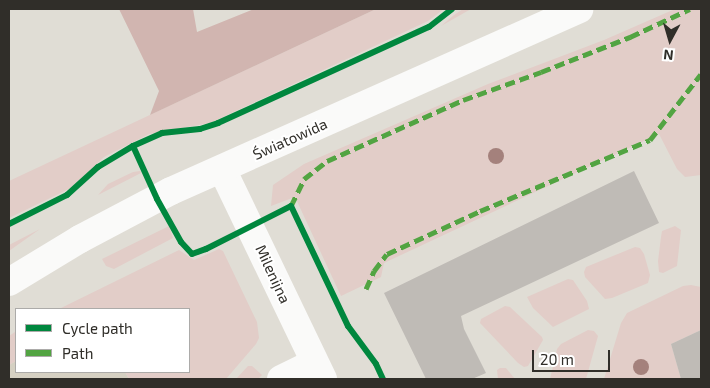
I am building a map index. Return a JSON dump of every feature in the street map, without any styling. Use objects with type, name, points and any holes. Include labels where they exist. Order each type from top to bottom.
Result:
[{"type":"street","name":"Światowida","points":[[9,282],[80,239],[172,191],[579,9]]},
{"type":"street","name":"Milenijna","points":[[222,169],[319,371]]},
{"type":"street","points":[[281,379],[319,371]]},
{"type":"shaded area","points":[[119,9],[193,9],[197,32],[254,9],[376,9],[150,115],[159,91]]},
{"type":"shaded area","points":[[376,9],[444,9],[428,21],[210,123],[149,134],[104,157],[71,188],[9,218],[9,181]]},
{"type":"shaded area","points":[[463,9],[471,9],[441,26],[454,15]]},
{"type":"shaded area","points":[[675,9],[701,9],[701,175],[685,177],[677,169],[659,134],[384,263],[381,277],[341,296],[295,197],[271,206],[273,185],[304,164],[488,84],[604,40]]},
{"type":"shaded area","points":[[140,171],[141,173],[98,195],[108,184],[133,172]]},
{"type":"shaded area","points":[[169,226],[173,238],[114,269],[106,266],[102,259]]},
{"type":"shaded area","points":[[675,226],[681,230],[677,266],[663,273],[659,272],[658,261],[662,231]]},
{"type":"shaded area","points":[[40,229],[9,251],[9,245]]},
{"type":"shaded area","points":[[635,247],[640,248],[644,254],[650,275],[648,283],[612,298],[605,299],[585,277],[586,267]]},
{"type":"shaded area","points":[[219,249],[223,251],[257,322],[259,338],[256,344],[226,379],[129,379],[126,373],[190,373],[190,308],[61,308],[179,250],[194,260]]},
{"type":"shaded area","points":[[568,279],[573,280],[587,301],[589,309],[553,327],[533,308],[527,297]]},
{"type":"shaded area","points":[[683,286],[701,287],[701,330],[671,344],[681,379],[604,379],[621,323],[627,313]]},
{"type":"shaded area","points":[[505,306],[510,307],[542,337],[543,340],[528,366],[524,367],[518,363],[480,323],[481,319]]},
{"type":"shaded area","points":[[588,330],[594,331],[598,336],[586,379],[550,379],[557,349],[561,344]]},
{"type":"shaded area","points":[[15,332],[15,362],[9,365],[9,336]]},
{"type":"shaded area","points":[[15,362],[15,373],[126,373],[129,379],[9,379],[9,365]]},
{"type":"shaded area","points":[[248,366],[252,366],[262,375],[258,379],[236,379]]},
{"type":"shaded area","points":[[506,368],[515,379],[498,379],[497,370]]},
{"type":"building","points":[[634,171],[659,223],[461,316],[464,329],[486,373],[472,379],[426,379],[384,293]]},
{"type":"building","points":[[701,330],[701,379],[681,379],[671,344]]},
{"type":"marked path","points":[[291,206],[304,179],[327,161],[463,100],[630,37],[690,9]]},
{"type":"marked path","points":[[366,289],[374,271],[387,254],[480,211],[650,140],[701,74]]},
{"type":"cycle path","points":[[133,146],[162,133],[200,129],[218,123],[429,27],[452,9]]},
{"type":"cycle path","points":[[9,224],[67,195],[98,167],[133,146],[157,199],[181,242],[192,254],[206,249],[291,206],[348,326],[376,364],[383,379]]}]
